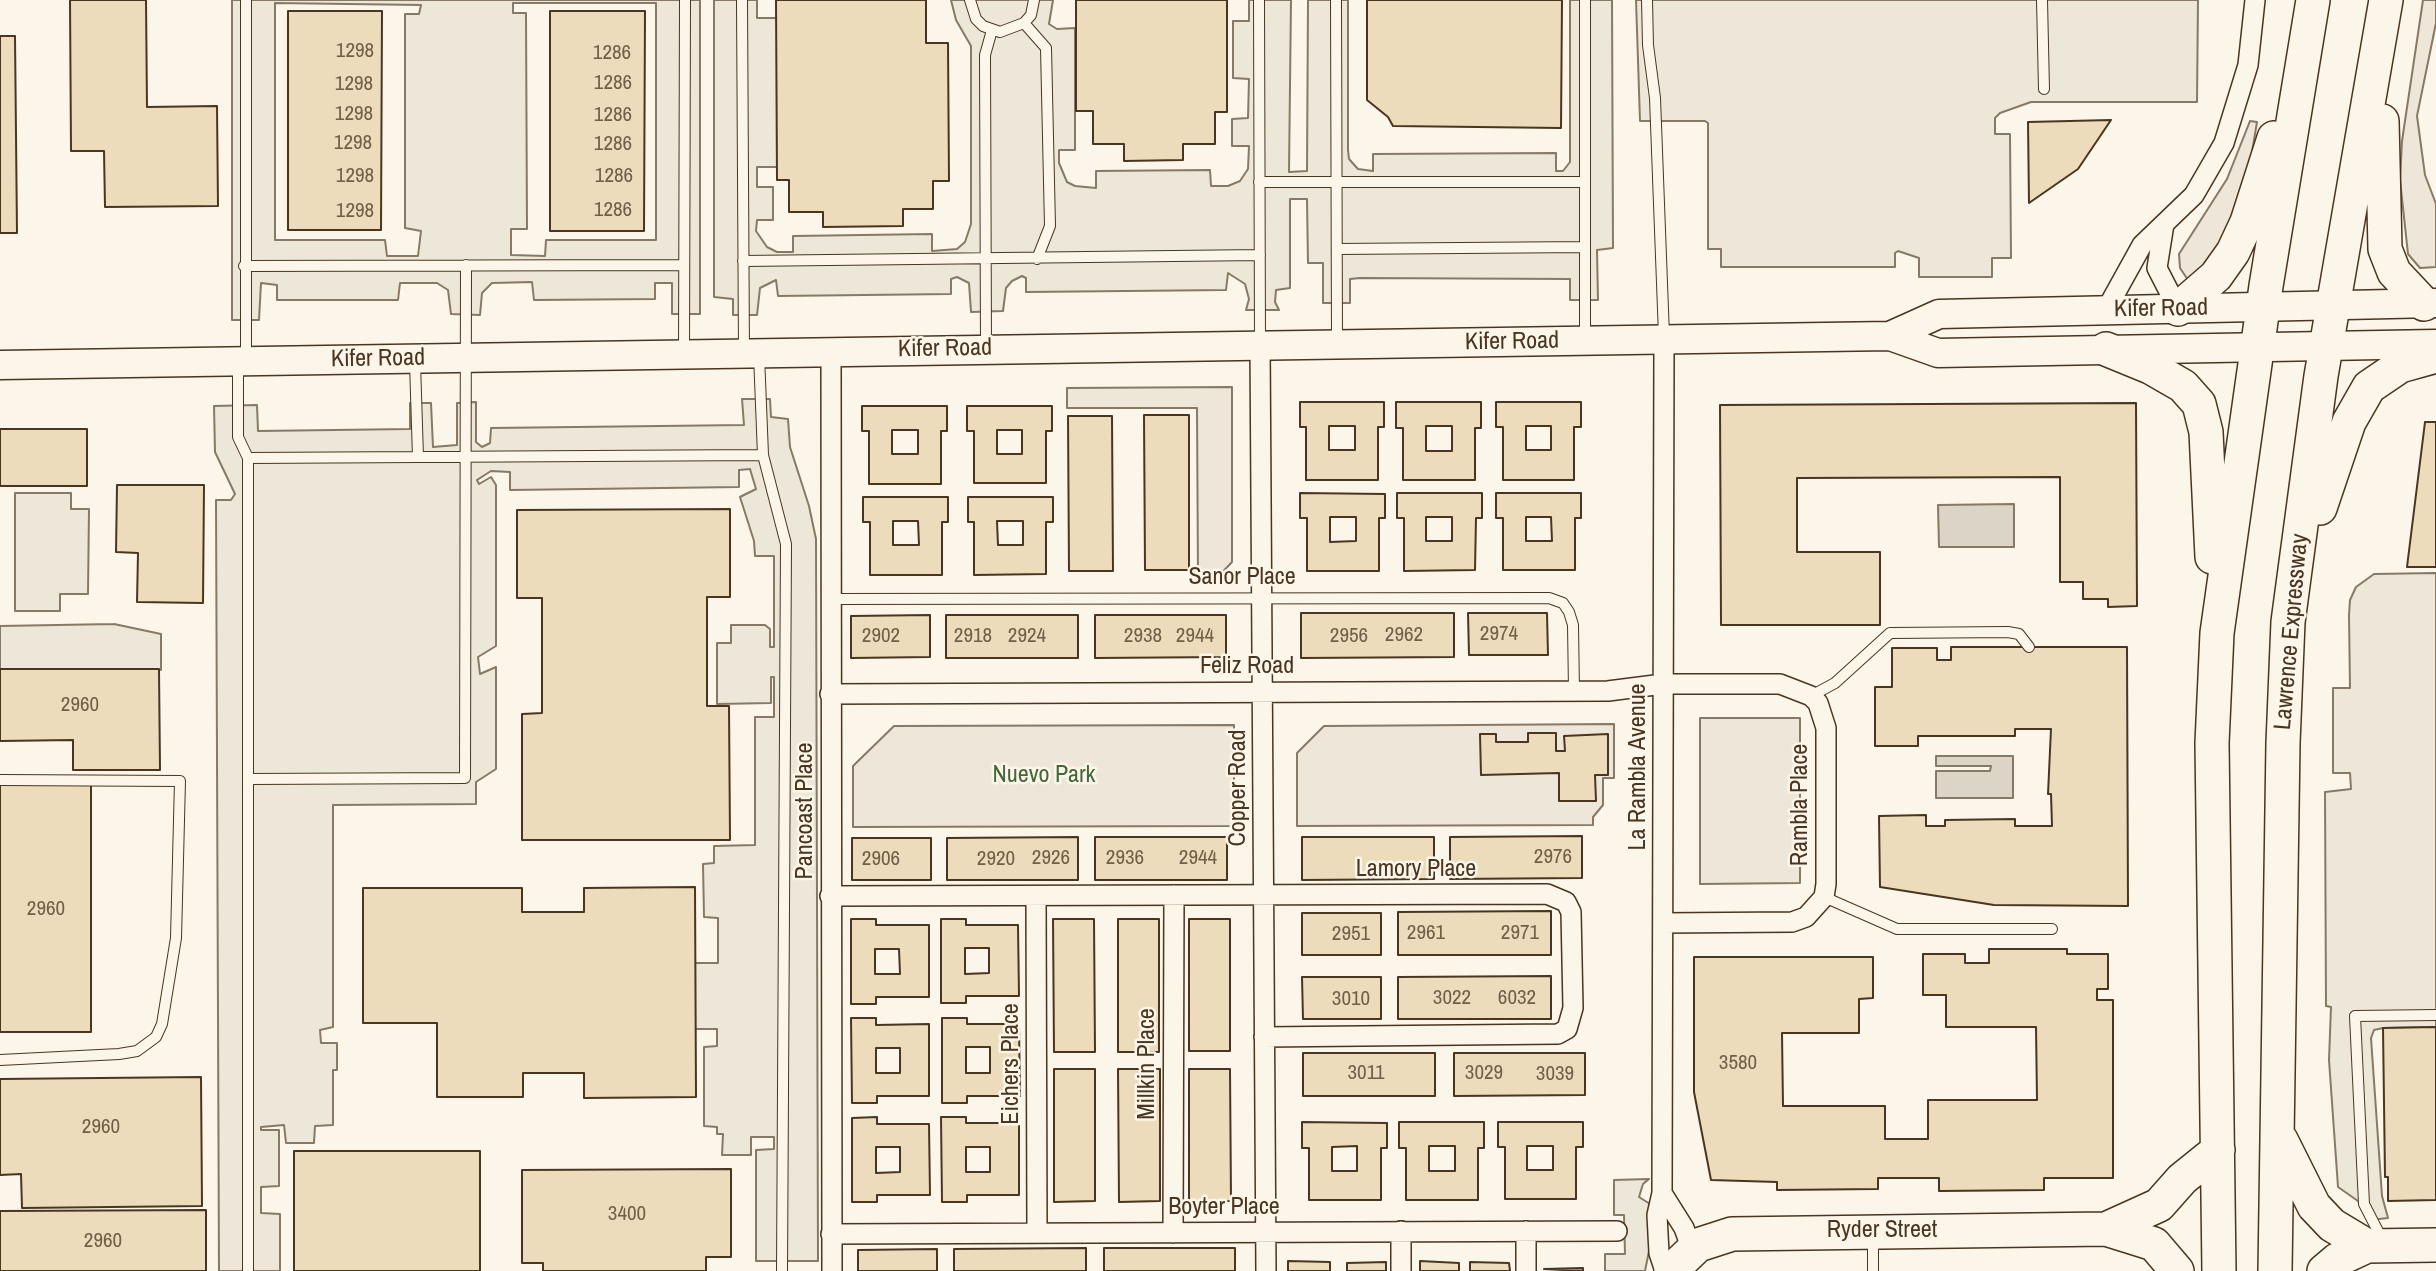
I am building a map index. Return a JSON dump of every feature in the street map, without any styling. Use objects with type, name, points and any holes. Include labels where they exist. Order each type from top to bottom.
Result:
[{"type":"highway","points":[[2218,1271],[2212,743],[2217,633],[2263,306],[2313,0]]},
{"type":"highway","points":[[2385,7],[2382,181],[2385,249],[2394,272],[2432,301]]},
{"type":"highway","name":"Lawrence Expressway","points":[[2275,1271],[2283,743],[2288,622],[2326,344],[2385,7]]},
{"type":"highway","points":[[2178,309],[2216,276],[2233,252],[2246,222],[2306,39]]},
{"type":"highway","points":[[2106,349],[2150,367],[2172,380],[2199,404],[2206,432],[2217,633]]},
{"type":"highway","points":[[2288,622],[2329,474],[2356,410],[2369,387],[2400,366],[2436,356]]},
{"type":"highway","points":[[2278,1134],[2314,1206],[2332,1225],[2376,1246]]},
{"type":"highway","points":[[2106,1229],[2160,1205],[2182,1179],[2218,1150]]},
{"type":"highway","points":[[2106,1229],[2154,1244],[2177,1271]]},
{"type":"highway","name":"Ryder Street","points":[[1682,1261],[1708,1240],[1732,1234],[2106,1229]]},
{"type":"highway","points":[[2324,1271],[2337,1260],[2376,1246],[2436,1245]]},
{"type":"main road","name":"Kifer Road","points":[[1890,336],[1939,314],[2432,301]]},
{"type":"main road","name":"Kifer Road","points":[[0,365],[1890,336],[1938,353],[2436,344]]},
{"type":"street","points":[[2106,310],[2142,245],[2194,194],[2224,143],[2248,65],[2255,0]]},
{"type":"street","points":[[2164,224],[2157,268],[2178,309]]},
{"type":"street","name":"La Rambla Avenue","points":[[1664,340],[1662,1193],[1657,1215],[1658,1240],[1665,1271]]},
{"type":"street","name":"Copper Road","points":[[1260,344],[1266,1271]]},
{"type":"street","name":"Pancoast Place","points":[[831,351],[829,599],[832,1271]]},
{"type":"street","points":[[1663,684],[1780,684],[1811,695]]},
{"type":"street","name":"Feliz Road","points":[[830,694],[1608,691],[1663,684]]},
{"type":"street","name":"Rambla Place","points":[[1663,923],[1792,922],[1806,917],[1824,897],[1826,728],[1818,703],[1811,695]]},
{"type":"street","name":"Lamory Place","points":[[830,896],[1547,894],[1566,902],[1573,922],[1573,1008],[1567,1029],[1548,1036],[1264,1037]]},
{"type":"street","name":"Eichers Place","points":[[1036,895],[1037,1233]]},
{"type":"street","name":"Millkin Place","points":[[1173,1233],[1174,895]]},
{"type":"street","points":[[1662,1193],[1684,1228],[1682,1261]]},
{"type":"street","points":[[1401,1231],[1401,1271]]},
{"type":"street","points":[[1526,1231],[1526,1271]]},
{"type":"street","name":"Boyter Place","points":[[831,1234],[1618,1231]]},
{"type":"lane","points":[[246,0],[244,266],[238,437],[248,458],[248,1271]]},
{"type":"lane","points":[[684,354],[685,0]]},
{"type":"lane","points":[[742,0],[743,261],[763,455],[786,544],[782,1271]]},
{"type":"lane","points":[[970,0],[976,19],[992,30],[1009,31],[1024,23],[1031,15],[1034,0]]},
{"type":"lane","points":[[1259,0],[1260,344]]},
{"type":"lane","points":[[1336,0],[1337,343]]},
{"type":"lane","points":[[1585,0],[1585,341]]},
{"type":"lane","points":[[1647,0],[1655,98],[1664,340]]},
{"type":"lane","points":[[2042,0],[2044,89]]},
{"type":"lane","points":[[1024,23],[1046,48],[1050,226],[1037,260]]},
{"type":"lane","points":[[986,348],[985,55],[992,30]]},
{"type":"lane","points":[[1259,182],[1586,182]]},
{"type":"lane","points":[[1337,249],[1585,247]]},
{"type":"lane","points":[[743,261],[1037,260],[1260,255]]},
{"type":"lane","points":[[248,779],[465,778],[468,457],[466,265]]},
{"type":"lane","points":[[244,266],[684,265]]},
{"type":"lane","points":[[414,359],[418,457]]},
{"type":"lane","points":[[248,458],[763,455]]},
{"type":"lane","name":"Sanor Place","points":[[829,599],[1549,598],[1563,603],[1573,625],[1574,691]]},
{"type":"lane","points":[[1811,695],[1835,683],[1890,633],[2008,632],[2019,634],[2029,647]]},
{"type":"lane","points":[[0,780],[180,781],[176,938],[162,1024],[156,1037],[137,1051],[118,1054],[0,1060]]},
{"type":"lane","points":[[1824,897],[1897,929],[2052,929]]},
{"type":"lane","points":[[2376,1246],[2364,1204],[2355,1016],[2436,1015]]},
{"type":"lane","points":[[1873,1232],[1873,1271]]},
{"type":"green space","points":[[2423,0],[2436,0],[2436,23],[2417,116],[2425,175],[2436,204],[2436,267],[2420,268],[2408,254],[2400,180],[2402,141]]},
{"type":"green space","points":[[2250,121],[2257,122],[2249,170],[2233,221],[2196,279],[2188,280],[2180,268],[2179,254],[2227,179]]},
{"type":"green space","points":[[1232,387],[1232,562],[1215,580],[1198,579],[1197,408],[1067,408],[1067,388]]},
{"type":"green space","points":[[1700,718],[1800,718],[1800,883],[1700,884]]},
{"type":"green space","points":[[1614,724],[1614,778],[1603,778],[1603,805],[1593,817],[1593,825],[1297,826],[1297,753],[1324,726]]},
{"type":"green space","name":"Nuevo Park","points":[[1234,725],[1234,826],[853,827],[853,766],[894,726]]},
{"type":"shaded area","points":[[232,0],[700,0],[700,314],[672,314],[672,283],[655,283],[655,299],[534,300],[532,282],[492,283],[482,293],[480,315],[451,314],[448,290],[437,283],[400,283],[398,300],[277,300],[277,285],[261,283],[259,320],[232,320]],"holes":[[[275,3],[421,5],[419,14],[405,14],[405,228],[421,231],[418,256],[387,256],[385,240],[275,240]],[[513,3],[656,3],[656,240],[546,240],[545,256],[511,255],[511,229],[527,229],[526,13],[513,13]]]},
{"type":"shaded area","points":[[714,0],[757,0],[757,18],[777,18],[778,167],[757,167],[757,187],[773,187],[773,220],[757,220],[756,231],[767,247],[777,252],[793,252],[793,236],[932,234],[932,251],[957,249],[965,242],[971,224],[971,46],[956,20],[951,0],[1053,0],[1049,24],[1057,29],[1075,28],[1075,150],[1059,150],[1059,163],[1067,182],[1075,186],[1096,188],[1096,171],[1210,170],[1211,186],[1228,186],[1240,181],[1248,169],[1249,146],[1232,146],[1232,119],[1248,118],[1249,79],[1233,78],[1233,21],[1249,21],[1249,0],[1291,0],[1289,172],[1307,171],[1308,0],[1348,0],[1348,150],[1349,159],[1358,169],[1373,171],[1373,154],[1556,153],[1556,171],[1563,171],[1570,162],[1570,0],[1612,0],[1613,248],[1597,250],[1598,300],[1570,300],[1570,279],[1360,278],[1350,279],[1350,303],[1323,303],[1323,263],[1308,263],[1307,199],[1290,199],[1290,288],[1276,290],[1275,302],[1279,310],[1246,310],[1249,299],[1245,284],[1228,273],[1226,290],[1026,292],[1026,278],[1022,276],[1006,288],[1003,311],[971,312],[969,283],[957,277],[951,279],[951,294],[778,296],[776,280],[760,288],[757,315],[733,315],[733,299],[714,297]]},
{"type":"shaded area","points":[[1636,0],[2198,0],[2197,102],[2031,102],[2000,113],[1995,118],[1995,134],[2010,134],[2011,258],[1992,258],[1992,277],[1919,277],[1919,258],[1898,251],[1895,253],[1895,267],[1721,267],[1721,249],[1708,249],[1708,123],[1640,121]]},
{"type":"shaded area","points":[[742,399],[770,399],[771,417],[788,419],[790,447],[809,506],[816,539],[818,1261],[756,1261],[756,1150],[774,1149],[774,1137],[751,1137],[751,1155],[722,1155],[723,1134],[717,1134],[717,1127],[704,1126],[704,1047],[717,1046],[717,1029],[690,1029],[689,963],[718,963],[718,918],[704,917],[703,864],[714,863],[714,846],[755,845],[755,717],[774,717],[774,677],[771,677],[771,703],[717,704],[717,643],[731,643],[731,625],[765,625],[770,629],[770,647],[774,647],[774,556],[755,556],[754,541],[740,497],[756,489],[750,469],[739,470],[739,487],[510,490],[510,472],[491,471],[477,480],[479,484],[491,477],[496,485],[496,646],[478,657],[480,674],[496,667],[496,769],[476,782],[476,804],[333,805],[333,1027],[320,1030],[321,1043],[337,1043],[337,1070],[333,1070],[333,1125],[315,1126],[314,1143],[286,1143],[284,1125],[261,1127],[261,1130],[279,1130],[279,1186],[261,1187],[261,1213],[280,1214],[280,1271],[219,1271],[216,500],[231,500],[235,494],[215,452],[214,406],[257,405],[258,431],[410,429],[410,403],[431,403],[433,447],[457,445],[457,403],[476,402],[476,442],[482,447],[490,443],[491,428],[744,425]]},
{"type":"shaded area","points":[[15,493],[71,493],[71,509],[89,509],[88,594],[60,594],[60,611],[15,611]]},
{"type":"shaded area","points":[[2014,504],[2014,547],[1939,547],[1938,505]]},
{"type":"shaded area","points":[[2436,573],[2436,1027],[2383,1028],[2374,1030],[2371,1038],[2382,1196],[2388,1218],[2370,1220],[2358,1201],[2338,1187],[2329,1060],[2331,1007],[2326,1006],[2325,792],[2351,789],[2350,773],[2333,773],[2333,688],[2350,688],[2349,615],[2350,600],[2356,587],[2374,574]]},
{"type":"shaded area","points":[[114,624],[161,634],[161,670],[0,672],[0,626]]},
{"type":"shaded area","points":[[1936,756],[2013,756],[2013,798],[1936,798],[1936,771],[1990,771],[1991,766],[1936,766]]},
{"type":"shaded area","points":[[1649,1179],[1643,1184],[1639,1197],[1650,1204],[1649,1251],[1645,1271],[1605,1271],[1605,1254],[1625,1254],[1624,1215],[1614,1215],[1614,1180]]},
{"type":"building","points":[[70,0],[146,0],[147,107],[217,106],[218,206],[105,207],[104,151],[71,151]]},
{"type":"building","points":[[776,0],[926,0],[926,43],[948,43],[949,181],[933,181],[933,209],[903,209],[903,226],[823,227],[823,212],[789,212],[789,180],[777,180]]},
{"type":"building","points":[[1076,0],[1227,0],[1227,112],[1215,112],[1215,144],[1183,144],[1183,160],[1124,161],[1124,144],[1093,144],[1093,111],[1076,111]]},
{"type":"building","points":[[1367,0],[1562,0],[1561,128],[1393,126],[1388,117],[1367,100]]},
{"type":"building","points":[[288,11],[382,11],[381,230],[288,230]]},
{"type":"building","points":[[550,11],[645,11],[644,231],[550,231]]},
{"type":"building","points":[[0,36],[15,36],[17,233],[0,233]]},
{"type":"building","points":[[2111,120],[2078,169],[2029,203],[2028,122]]},
{"type":"building","points":[[1300,402],[1384,402],[1384,427],[1378,427],[1378,480],[1306,480],[1306,427],[1300,427]],"holes":[[[1329,426],[1355,426],[1355,450],[1329,450]]]},
{"type":"building","points":[[1396,402],[1481,402],[1481,428],[1475,428],[1475,480],[1403,480],[1403,428],[1396,428]],"holes":[[[1426,426],[1452,426],[1452,451],[1426,451]]]},
{"type":"building","points":[[1496,402],[1581,402],[1581,427],[1574,427],[1574,480],[1503,480],[1503,427],[1496,427]],"holes":[[[1526,426],[1551,426],[1551,450],[1526,450]]]},
{"type":"building","points":[[2136,403],[2137,606],[2108,607],[2108,599],[2083,599],[2083,582],[2060,582],[2060,477],[1797,478],[1797,552],[1880,552],[1880,625],[1721,625],[1720,405]]},
{"type":"building","points":[[862,406],[947,406],[947,431],[941,431],[941,484],[869,484],[869,431],[862,431]],"holes":[[[892,430],[918,430],[918,454],[892,454]]]},
{"type":"building","points":[[967,406],[1052,406],[1052,431],[1046,431],[1046,483],[974,483],[974,431],[967,431]],"holes":[[[997,430],[1022,430],[1022,454],[997,454]]]},
{"type":"building","points":[[1144,415],[1189,415],[1189,570],[1145,570]]},
{"type":"building","points":[[1068,416],[1112,416],[1113,571],[1069,571]]},
{"type":"building","points":[[2425,422],[2436,422],[2436,567],[2407,567]]},
{"type":"building","points":[[0,429],[87,429],[87,486],[0,486]]},
{"type":"building","points":[[117,485],[204,485],[203,603],[137,602],[138,553],[116,552]]},
{"type":"building","points":[[1300,493],[1385,494],[1385,518],[1379,518],[1379,571],[1307,571],[1307,518],[1300,518]],"holes":[[[1330,517],[1356,517],[1356,541],[1330,542]]]},
{"type":"building","points":[[1397,493],[1482,493],[1482,518],[1476,518],[1475,570],[1404,571],[1404,518],[1397,518]],"holes":[[[1426,517],[1452,517],[1452,541],[1426,541]]]},
{"type":"building","points":[[1496,493],[1581,493],[1581,518],[1575,518],[1575,570],[1503,570],[1503,518],[1496,518]],"holes":[[[1526,517],[1551,517],[1552,541],[1526,541]]]},
{"type":"building","points":[[863,497],[948,497],[948,522],[942,522],[942,575],[870,575],[870,522],[863,522]],"holes":[[[893,521],[918,521],[919,545],[893,545]]]},
{"type":"building","points":[[968,497],[1053,497],[1053,522],[1046,522],[1046,574],[974,575],[974,522],[968,522]],"holes":[[[997,521],[1023,521],[1023,545],[998,545]]]},
{"type":"building","points":[[730,509],[730,597],[707,597],[707,706],[729,706],[730,840],[522,840],[522,714],[542,713],[542,598],[517,598],[517,510]]},
{"type":"building","points":[[1301,613],[1454,613],[1454,657],[1301,658]]},
{"type":"building","points":[[1468,613],[1547,613],[1548,655],[1469,655]]},
{"type":"building","points":[[930,615],[930,657],[851,658],[851,616]]},
{"type":"building","points":[[946,615],[1078,615],[1078,658],[946,658]]},
{"type":"building","points":[[1095,615],[1226,615],[1226,657],[1095,658]]},
{"type":"building","points":[[1951,647],[2127,647],[2128,906],[1994,905],[1880,887],[1879,816],[1926,815],[1926,826],[1945,826],[1945,820],[2015,819],[2015,826],[2052,826],[2051,794],[2048,794],[2051,729],[2015,729],[2015,736],[1918,736],[1918,746],[1875,746],[1875,687],[1892,687],[1892,648],[1937,648],[1937,660],[1951,660]]},
{"type":"building","points":[[0,669],[159,669],[160,770],[73,770],[73,740],[0,741]]},
{"type":"building","points":[[1528,733],[1556,733],[1556,751],[1565,751],[1564,736],[1608,734],[1608,775],[1595,775],[1596,801],[1559,801],[1559,773],[1481,775],[1480,734],[1496,734],[1496,742],[1528,742]]},
{"type":"building","points":[[0,785],[91,785],[91,1032],[0,1032]]},
{"type":"building","points":[[1582,836],[1582,878],[1450,879],[1450,837]]},
{"type":"building","points":[[1078,837],[1078,880],[947,880],[947,838]]},
{"type":"building","points":[[1095,837],[1227,837],[1227,880],[1095,880]]},
{"type":"building","points":[[1302,837],[1434,837],[1434,879],[1302,880]]},
{"type":"building","points":[[852,838],[931,838],[931,880],[852,880]]},
{"type":"building","points":[[695,887],[696,1097],[584,1098],[584,1073],[523,1073],[523,1097],[437,1097],[437,1023],[363,1023],[363,888],[522,888],[522,912],[584,912],[584,888]]},
{"type":"building","points":[[1551,911],[1551,955],[1398,955],[1398,912]]},
{"type":"building","points":[[1302,913],[1381,913],[1381,955],[1302,955]]},
{"type":"building","points":[[851,919],[876,919],[876,925],[929,925],[929,997],[876,997],[876,1004],[851,1004]],"holes":[[[875,949],[899,949],[900,974],[875,974]]]},
{"type":"building","points":[[941,919],[966,919],[966,925],[1018,925],[1019,996],[966,996],[966,1003],[941,1003]],"holes":[[[965,948],[989,948],[989,973],[965,974]]]},
{"type":"building","points":[[1053,919],[1094,919],[1095,1052],[1054,1052]]},
{"type":"building","points":[[1118,919],[1159,919],[1159,1052],[1118,1052]]},
{"type":"building","points":[[1189,919],[1230,919],[1230,1051],[1189,1051]]},
{"type":"building","points":[[1989,949],[2067,949],[2067,954],[2108,954],[2108,989],[2097,989],[2097,1000],[2113,1000],[2113,1178],[2044,1178],[2044,1190],[1939,1191],[1939,1178],[1878,1178],[1878,1189],[1777,1190],[1777,1182],[1711,1180],[1694,1092],[1694,957],[1873,957],[1873,998],[1859,999],[1859,1033],[1782,1033],[1783,1106],[1885,1106],[1885,1139],[1928,1139],[1928,1100],[2037,1100],[2036,1027],[1946,1027],[1946,995],[1923,995],[1923,954],[1965,954],[1965,963],[1989,963]]},
{"type":"building","points":[[1551,976],[1551,1019],[1398,1019],[1398,977]]},
{"type":"building","points":[[1302,977],[1381,977],[1381,1019],[1303,1019]]},
{"type":"building","points":[[851,1018],[876,1018],[876,1025],[929,1024],[929,1096],[877,1096],[877,1103],[852,1103]],"holes":[[[876,1048],[900,1048],[900,1073],[876,1073]]]},
{"type":"building","points":[[942,1018],[967,1018],[967,1024],[1019,1024],[1020,1096],[967,1096],[967,1103],[942,1103]],"holes":[[[966,1047],[990,1047],[990,1073],[966,1073]]]},
{"type":"building","points":[[2436,1027],[2436,1200],[2388,1201],[2388,1177],[2385,1177],[2383,1028]]},
{"type":"building","points":[[1303,1053],[1435,1053],[1435,1096],[1303,1096]]},
{"type":"building","points":[[1454,1053],[1585,1053],[1585,1095],[1454,1096]]},
{"type":"building","points":[[1054,1069],[1095,1069],[1095,1201],[1054,1202]]},
{"type":"building","points":[[1118,1069],[1160,1069],[1160,1201],[1119,1202]]},
{"type":"building","points":[[1189,1069],[1230,1069],[1231,1201],[1189,1202]]},
{"type":"building","points":[[201,1077],[202,1206],[22,1208],[21,1174],[0,1175],[0,1079]]},
{"type":"building","points":[[877,1117],[877,1124],[929,1124],[930,1195],[877,1195],[877,1202],[852,1202],[852,1118]],"holes":[[[876,1147],[900,1147],[900,1172],[876,1173]]]},
{"type":"building","points":[[941,1117],[966,1117],[966,1123],[1019,1123],[1019,1195],[967,1195],[967,1202],[942,1202]],"holes":[[[966,1147],[990,1147],[990,1172],[966,1172]]]},
{"type":"building","points":[[1302,1122],[1387,1123],[1387,1148],[1381,1148],[1381,1200],[1309,1200],[1309,1148],[1302,1148]],"holes":[[[1357,1146],[1357,1171],[1332,1171],[1332,1147]]]},
{"type":"building","points":[[1399,1122],[1484,1122],[1484,1148],[1478,1148],[1478,1200],[1406,1200],[1406,1148],[1399,1148]],"holes":[[[1429,1146],[1455,1146],[1455,1171],[1429,1171]]]},
{"type":"building","points":[[1498,1122],[1583,1122],[1583,1147],[1576,1147],[1576,1199],[1505,1199],[1505,1147],[1498,1147]],"holes":[[[1527,1146],[1553,1146],[1553,1170],[1527,1170]]]},
{"type":"building","points":[[294,1151],[480,1151],[480,1271],[294,1271]]},
{"type":"building","points":[[731,1169],[731,1257],[706,1257],[706,1271],[543,1271],[543,1263],[522,1263],[522,1170]]},
{"type":"building","points":[[206,1210],[206,1271],[0,1271],[0,1211]]},
{"type":"building","points":[[1086,1248],[1086,1271],[954,1271],[954,1249]]},
{"type":"building","points":[[1104,1248],[1235,1248],[1235,1271],[1104,1271]]},
{"type":"building","points":[[937,1249],[937,1271],[858,1271],[858,1250]]},
{"type":"building","points":[[1288,1261],[1330,1262],[1330,1271],[1288,1271]]},
{"type":"building","points":[[1420,1261],[1459,1263],[1459,1271],[1420,1271]]},
{"type":"building","points":[[1386,1262],[1386,1271],[1347,1271],[1347,1263]]},
{"type":"building","points":[[1470,1262],[1509,1263],[1510,1271],[1470,1271]]},
{"type":"building","points":[[1583,1268],[1583,1271],[1544,1269]]}]
